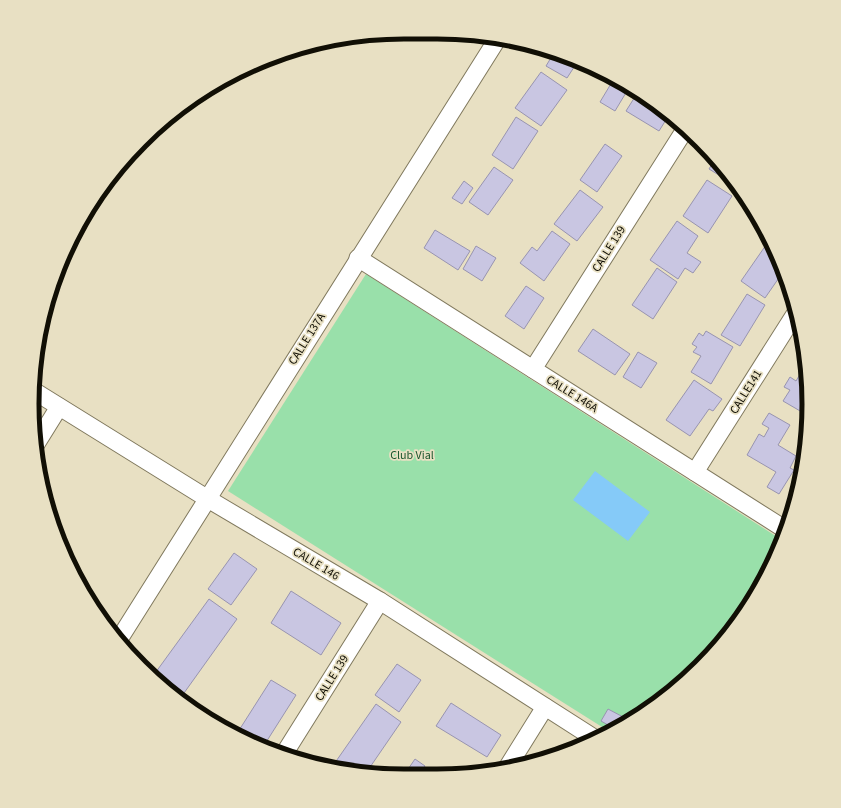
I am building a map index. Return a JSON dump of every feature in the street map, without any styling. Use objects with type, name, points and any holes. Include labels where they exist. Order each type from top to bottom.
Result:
[{"type":"street","name":"CALLE 137A","points":[[118,631],[208,499],[358,258],[494,44]]},
{"type":"street","name":"CALLE 139","points":[[533,369],[682,134]]},
{"type":"street","name":"CALLE 146A","points":[[358,258],[781,527]]},
{"type":"street","name":"CALLE141","points":[[695,472],[792,319]]},
{"type":"street","name":"CALLE 146","points":[[39,394],[208,499],[380,601],[589,735]]},
{"type":"street","points":[[41,436],[59,407]]},
{"type":"street","name":"CALLE 139","points":[[287,750],[380,601]]},
{"type":"street","points":[[511,761],[545,707]]},
{"type":"green space","name":"Club Vial","points":[[366,274],[777,537],[753,586],[727,626],[711,645],[695,662],[659,694],[620,720],[604,728],[228,491]]},
{"type":"water","points":[[595,471],[650,512],[628,541],[573,500]]},
{"type":"building","points":[[551,57],[575,66],[567,78],[546,66]]},
{"type":"building","points":[[541,72],[567,90],[541,126],[515,108]]},
{"type":"building","points":[[611,84],[626,92],[615,111],[600,102]]},
{"type":"building","points":[[635,97],[666,120],[659,131],[626,111]]},
{"type":"building","points":[[516,117],[538,131],[513,169],[492,155]]},
{"type":"building","points":[[605,144],[622,156],[597,192],[580,180]]},
{"type":"building","points":[[712,164],[724,178],[709,169]]},
{"type":"building","points":[[494,167],[513,180],[488,215],[469,202]]},
{"type":"building","points":[[707,180],[732,196],[708,233],[683,216]]},
{"type":"building","points":[[464,181],[473,188],[462,204],[452,198]]},
{"type":"building","points":[[580,190],[603,207],[577,241],[554,224]]},
{"type":"building","points":[[677,221],[698,236],[687,253],[701,262],[693,273],[685,268],[678,279],[650,260]]},
{"type":"building","points":[[435,230],[470,251],[458,270],[424,248]]},
{"type":"building","points":[[552,231],[570,244],[544,281],[520,263],[532,247],[537,251]]},
{"type":"building","points":[[476,246],[496,258],[482,281],[463,269]]},
{"type":"building","points":[[765,246],[779,277],[765,298],[741,281]]},
{"type":"building","points":[[657,268],[677,282],[653,319],[632,305]]},
{"type":"building","points":[[526,286],[544,298],[524,329],[505,316]]},
{"type":"building","points":[[747,294],[765,305],[740,346],[721,335]]},
{"type":"building","points":[[593,329],[630,354],[615,375],[578,351]]},
{"type":"building","points":[[706,331],[733,347],[711,384],[691,372],[701,356],[693,352],[697,347],[692,344],[699,333],[703,336]]},
{"type":"building","points":[[638,352],[657,363],[641,388],[623,377]]},
{"type":"building","points":[[800,373],[802,412],[783,401],[790,390],[784,387],[790,377],[796,381]]},
{"type":"building","points":[[694,380],[722,399],[713,411],[709,409],[690,436],[666,420]]},
{"type":"building","points":[[769,413],[790,425],[778,445],[796,456],[790,468],[794,470],[779,494],[767,487],[776,472],[747,455],[759,434],[764,437],[769,428],[762,424]]},
{"type":"building","points":[[234,553],[257,569],[231,605],[208,589]]},
{"type":"building","points":[[291,591],[341,623],[321,655],[271,623]]},
{"type":"building","points":[[209,599],[237,619],[183,695],[156,672]]},
{"type":"building","points":[[397,664],[421,680],[399,712],[375,695]]},
{"type":"building","points":[[271,680],[296,695],[266,742],[240,729]]},
{"type":"building","points":[[451,703],[501,735],[487,757],[436,726]]},
{"type":"building","points":[[376,704],[401,722],[370,767],[335,762]]},
{"type":"building","points":[[608,709],[624,717],[609,726],[601,721]]},
{"type":"building","points":[[415,759],[425,766],[423,769],[408,769]]}]
